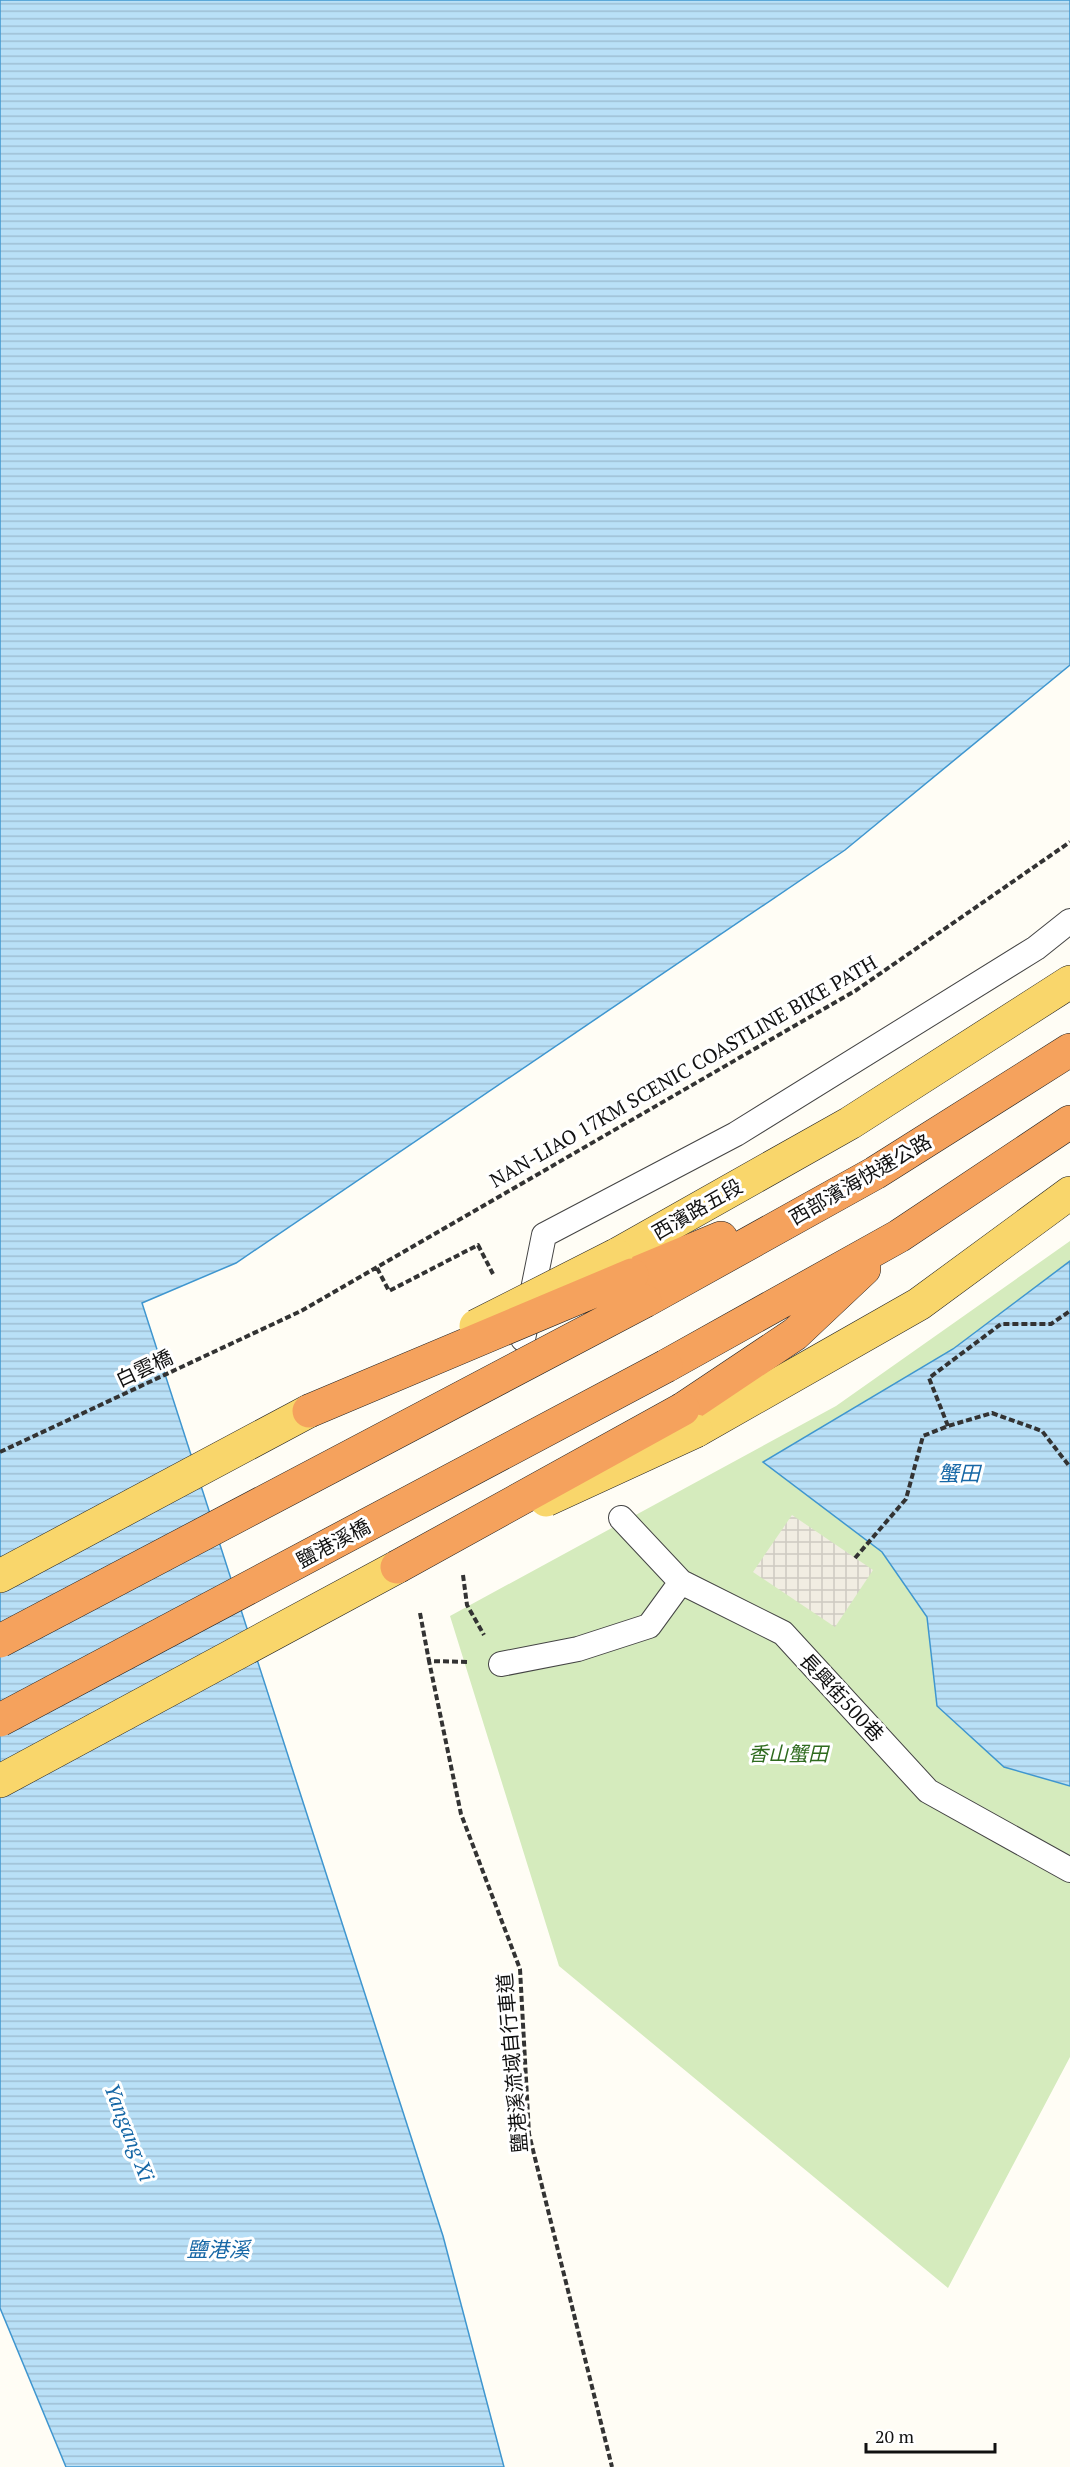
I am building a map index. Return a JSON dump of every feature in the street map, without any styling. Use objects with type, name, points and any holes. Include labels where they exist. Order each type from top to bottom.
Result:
[{"type":"highway","name":"西部濱海快速公路","points":[[631,1277],[875,1173],[1070,1050]]},
{"type":"highway","points":[[397,1567],[689,1420],[795,1334],[899,1236],[1070,1122]]},
{"type":"highway","name":"鹽港溪橋","points":[[0,1719],[666,1366],[899,1236]]},
{"type":"highway","points":[[309,1412],[631,1277]]},
{"type":"highway","points":[[0,1641],[631,1277]]},
{"type":"main road","name":"西濱路五段","points":[[631,1277],[850,1123],[1070,982]]},
{"type":"main road","points":[[689,1420],[919,1304],[1070,1193]]},
{"type":"main road","points":[[0,1576],[309,1412]]},
{"type":"main road","points":[[0,1780],[397,1567]]},
{"type":"lane","points":[[523,1339],[544,1235],[736,1134],[1036,948],[1070,921]]},
{"type":"lane","name":"長興街500巷","points":[[621,1518],[681,1582],[783,1633],[928,1791],[1070,1870]]},
{"type":"lane","points":[[501,1664],[578,1649],[649,1626],[681,1582]]},
{"type":"path","name":"NAN-LIAO 17KM SCENIC COASTLINE BIKE PATH","points":[[302,1311],[855,991],[1070,842]]},
{"type":"path","name":"白雲橋","points":[[0,1452],[302,1311]]},
{"type":"path","points":[[948,1426],[929,1378],[1001,1324],[1051,1324],[1070,1311]]},
{"type":"path","points":[[855,1558],[906,1499],[923,1437],[948,1426],[992,1413],[1041,1431],[1070,1467]]},
{"type":"path","name":"鹽港溪流域自行車道","points":[[420,1613],[461,1814],[520,1969],[529,2134],[612,2467]]},
{"type":"path","points":[[429,1661],[501,1664]]},
{"type":"green space","name":"香山蟹田","points":[[1070,1241],[1070,2057],[948,2288],[559,1966],[450,1616],[836,1406]]},
{"type":"shaded area","points":[[792,1515],[873,1570],[835,1627],[753,1572]]},
{"type":"water","points":[[0,0],[1070,0],[1070,665],[845,850],[236,1263],[142,1303],[443,2236],[504,2467],[66,2467],[0,2308]]},
{"type":"water","name":"蟹田","points":[[1070,1261],[1070,1786],[1004,1767],[937,1706],[927,1617],[882,1552],[763,1462],[953,1349]]},
{"type":"water label","name":"Yangang Xi","points":[[130,2132]]},
{"type":"water label","name":"鹽港溪","points":[[218,2249]]}]
